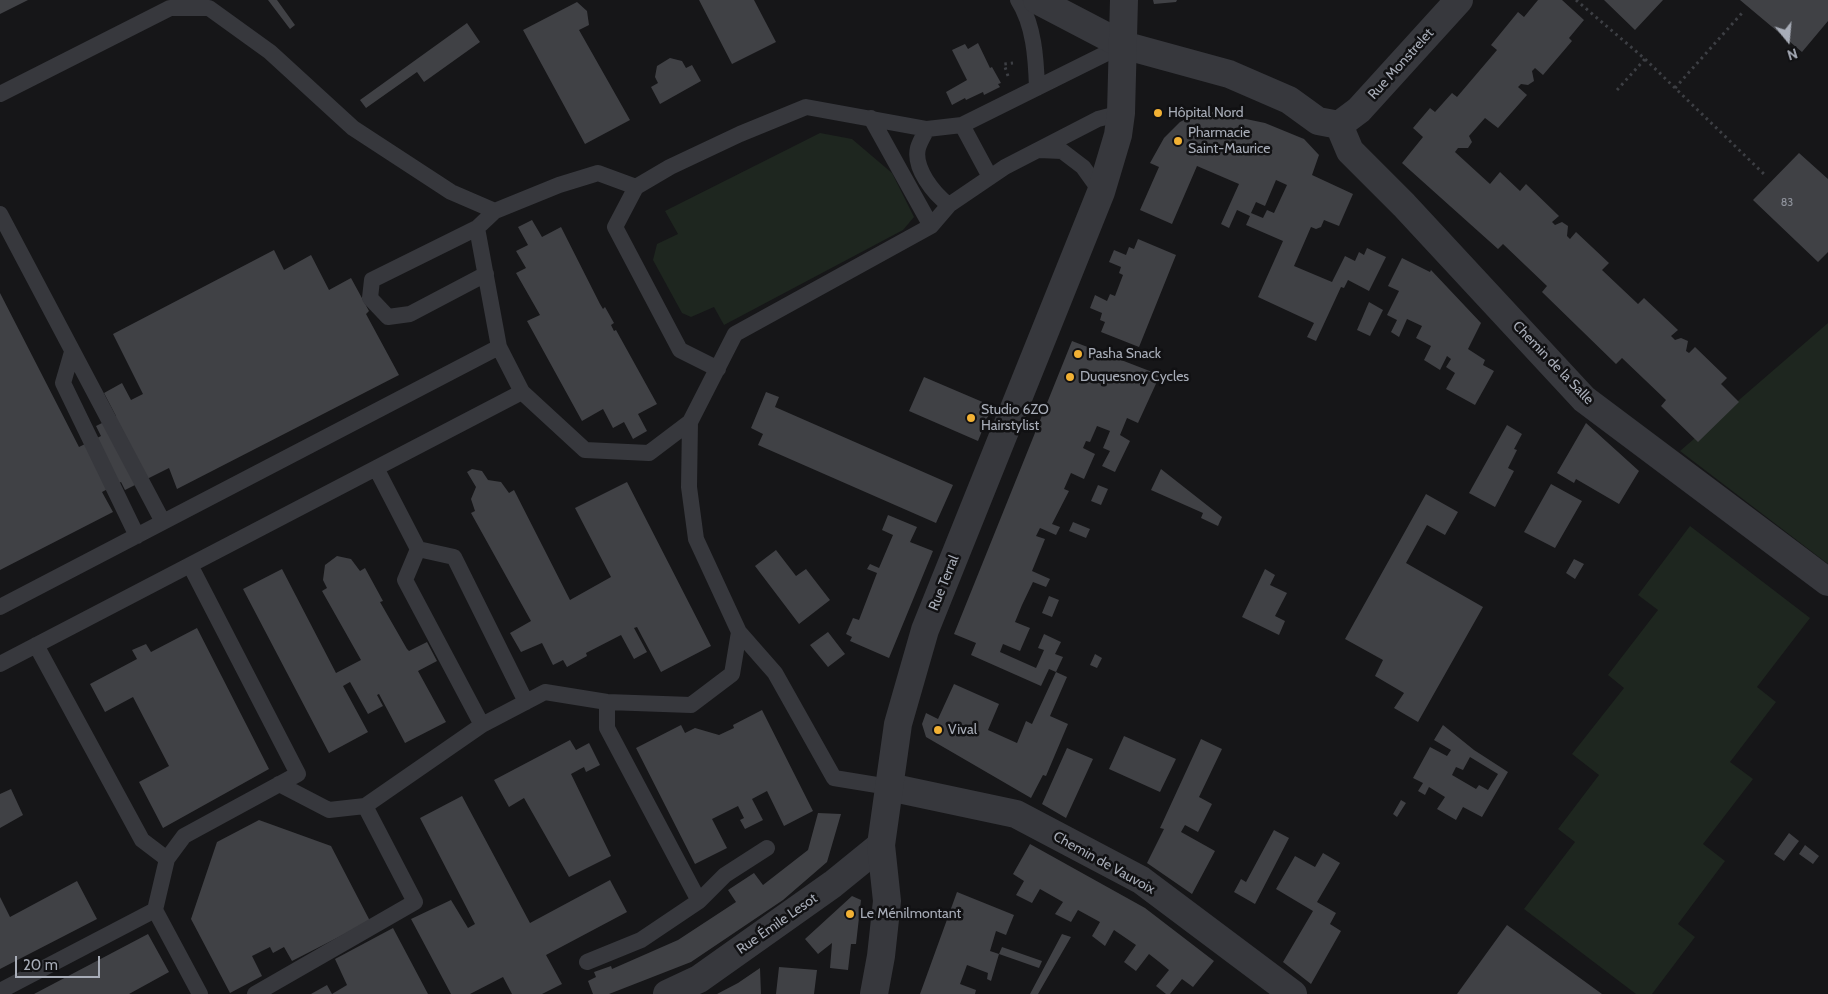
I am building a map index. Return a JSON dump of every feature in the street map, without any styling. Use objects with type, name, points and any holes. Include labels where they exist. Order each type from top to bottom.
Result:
[{"type":"street","points":[[1037,0],[1123,45],[1229,74],[1289,100],[1318,121],[1339,125]]},
{"type":"street","name":"Rue Terral","points":[[874,994],[887,901],[881,845],[898,724],[925,630],[1101,192],[1118,135],[1121,113],[1124,0]]},
{"type":"street","name":"Rue Monstrelet","points":[[1339,125],[1359,110],[1459,0]]},
{"type":"street","name":"Chemin de la Salle","points":[[1339,125],[1350,152],[1404,205],[1584,399],[1828,582]]},
{"type":"street","name":"Chemin de Vauvoix","points":[[888,787],[1016,814],[1141,880],[1293,994]]},
{"type":"street","name":"Rue Émile Lesot","points":[[667,994],[699,980],[833,884],[881,845]]},
{"type":"lane","points":[[1018,0],[1027,14],[1036,59],[1037,88]]},
{"type":"lane","points":[[0,94],[170,8],[209,8],[270,52],[353,128],[450,192],[495,211]]},
{"type":"lane","points":[[718,369],[680,350],[615,227],[636,187],[670,167],[740,134],[806,107],[926,129],[962,125],[1123,45]]},
{"type":"lane","points":[[477,228],[499,347],[522,392],[585,450],[649,454],[690,422],[735,334],[931,226],[949,205],[990,177],[1098,119],[1121,113]]},
{"type":"lane","points":[[871,118],[931,226]]},
{"type":"lane","points":[[962,125],[990,177]]},
{"type":"lane","points":[[926,129],[918,149],[921,169],[934,194],[949,205]]},
{"type":"lane","points":[[1039,150],[1062,152],[1083,167],[1101,192]]},
{"type":"lane","points":[[486,274],[410,314],[388,317],[370,298],[372,280],[477,228],[495,211],[559,185],[598,173],[636,187]]},
{"type":"lane","points":[[0,214],[164,522]]},
{"type":"lane","points":[[0,607],[499,347]]},
{"type":"lane","points":[[72,352],[63,383],[137,536]]},
{"type":"lane","points":[[0,664],[522,392]]},
{"type":"lane","points":[[690,422],[689,487],[696,540],[739,632],[775,674],[834,778],[888,787]]},
{"type":"lane","points":[[376,468],[418,549]]},
{"type":"lane","points":[[418,549],[454,557],[526,702]]},
{"type":"lane","points":[[418,549],[405,580],[482,725]]},
{"type":"lane","points":[[190,565],[298,774],[184,836],[167,859],[155,910],[200,994]]},
{"type":"lane","points":[[279,784],[329,810],[365,806],[482,725],[545,692],[607,702],[691,705],[732,674],[739,632]]},
{"type":"lane","points":[[36,645],[142,840],[167,859]]},
{"type":"lane","points":[[607,702],[607,728],[699,901]]},
{"type":"lane","points":[[255,994],[415,902],[365,806]]},
{"type":"lane","points":[[587,962],[642,940],[699,901],[725,875],[767,848]]},
{"type":"lane","points":[[0,991],[155,910]]},
{"type":"path","points":[[1576,0],[1645,59],[1765,174]]},
{"type":"path","points":[[1675,88],[1742,13]]},
{"type":"path","points":[[1617,90],[1645,59]]},
{"type":"shaded area","points":[[820,133],[852,139],[892,173],[914,217],[903,230],[724,325],[714,307],[691,317],[682,313],[653,260],[657,244],[678,234],[665,211]]},
{"type":"shaded area","points":[[1828,323],[1828,564],[1680,451]]},
{"type":"shaded area","points":[[1690,526],[1810,618],[1757,687],[1776,702],[1730,762],[1753,779],[1703,844],[1725,861],[1678,924],[1695,937],[1652,994],[1636,994],[1524,909],[1575,842],[1558,829],[1599,775],[1572,754],[1624,688],[1608,675],[1658,610],[1638,595]]},
{"type":"building","points":[[0,0],[28,0],[0,14]]},
{"type":"building","points":[[268,0],[277,0],[295,25],[290,29]]},
{"type":"building","points":[[699,0],[754,0],[776,42],[732,64]]},
{"type":"building","points":[[1153,0],[1177,0],[1176,2],[1154,4]]},
{"type":"building","points":[[1538,0],[1562,0],[1584,20],[1569,38],[1572,41],[1543,75],[1535,68],[1532,71],[1534,81],[1528,85],[1521,84],[1518,87],[1527,95],[1498,128],[1485,118],[1469,136],[1472,142],[1468,148],[1458,148],[1455,152],[1490,184],[1500,172],[1520,191],[1526,184],[1559,216],[1552,222],[1555,225],[1562,222],[1568,226],[1567,236],[1570,239],[1576,232],[1609,263],[1602,270],[1638,304],[1644,298],[1678,330],[1671,336],[1675,340],[1681,338],[1688,341],[1686,351],[1689,353],[1695,347],[1727,378],[1721,384],[1739,402],[1698,442],[1661,406],[1666,400],[1622,358],[1616,364],[1542,292],[1547,286],[1503,244],[1498,249],[1402,163],[1423,137],[1413,128],[1430,108],[1435,112],[1452,93],[1457,97],[1497,50],[1491,45],[1518,12],[1524,17]]},
{"type":"building","points":[[1604,0],[1663,0],[1635,30]]},
{"type":"building","points":[[1740,0],[1828,0],[1828,21],[1802,52]]},
{"type":"building","points":[[577,2],[587,11],[589,25],[579,30],[630,120],[585,144],[523,30]]},
{"type":"building","points":[[467,23],[480,42],[424,82],[417,72],[366,108],[360,100]]},
{"type":"building","points":[[978,43],[990,68],[992,67],[1001,83],[998,84],[1000,87],[984,95],[983,92],[966,100],[965,98],[952,105],[946,92],[967,80],[952,50],[965,44],[968,49]]},
{"type":"building","points":[[670,58],[682,61],[686,68],[692,65],[701,81],[660,104],[651,87],[658,83],[655,77],[657,66]]},
{"type":"building","points":[[1203,110],[1265,123],[1304,139],[1319,155],[1312,175],[1353,194],[1339,226],[1324,220],[1321,227],[1316,229],[1311,227],[1294,266],[1332,282],[1345,256],[1355,261],[1359,252],[1364,255],[1367,248],[1386,257],[1369,291],[1348,280],[1344,288],[1341,287],[1316,341],[1307,337],[1314,323],[1258,297],[1283,241],[1246,225],[1250,216],[1237,210],[1229,228],[1221,224],[1239,184],[1197,166],[1172,224],[1140,210],[1159,167],[1150,163],[1164,138],[1180,122]],"holes":[[[1276,180],[1287,185],[1274,213],[1267,210],[1263,218],[1251,213],[1256,202],[1265,206]]]},
{"type":"building","points":[[1799,153],[1828,179],[1828,252],[1818,262],[1753,200]]},
{"type":"building","points":[[532,220],[542,237],[561,227],[600,304],[603,309],[605,307],[614,323],[611,325],[614,331],[616,330],[657,404],[638,414],[647,431],[633,439],[624,422],[613,428],[603,409],[582,421],[527,321],[540,315],[516,273],[526,268],[516,251],[528,245],[518,227]]},
{"type":"building","points":[[1138,239],[1176,255],[1139,347],[1101,332],[1105,322],[1100,320],[1102,313],[1090,308],[1095,295],[1107,301],[1110,294],[1115,296],[1123,275],[1119,273],[1121,267],[1109,262],[1114,250],[1126,255],[1129,247],[1134,249]]},
{"type":"building","points":[[274,250],[284,270],[311,255],[329,290],[351,278],[369,311],[366,314],[399,375],[177,489],[169,468],[125,490],[121,482],[102,492],[113,512],[0,570],[0,293],[79,447],[101,436],[96,426],[116,416],[104,393],[122,383],[131,400],[143,394],[113,334]]},
{"type":"building","points":[[1402,258],[1430,272],[1431,270],[1481,323],[1468,349],[1485,360],[1483,365],[1494,371],[1475,405],[1446,389],[1455,373],[1446,367],[1451,359],[1447,356],[1440,370],[1424,360],[1431,346],[1416,338],[1422,326],[1407,319],[1399,337],[1391,332],[1397,320],[1387,315],[1399,291],[1388,286]]},
{"type":"building","points":[[1369,302],[1383,310],[1370,336],[1357,330]]},
{"type":"building","points":[[1072,341],[1160,375],[1138,423],[1127,418],[1120,435],[1130,441],[1115,472],[1102,466],[1110,451],[1103,448],[1110,431],[1097,426],[1090,442],[1086,441],[1083,448],[1095,454],[1084,479],[1071,473],[1064,489],[1069,491],[1052,524],[1060,527],[1056,535],[1040,528],[1036,536],[1045,539],[1032,571],[1050,579],[1046,587],[1033,582],[1022,605],[1015,622],[1030,628],[1020,651],[1003,644],[1000,652],[1036,668],[1044,650],[1038,648],[1044,634],[1061,642],[1055,654],[1063,657],[1056,672],[1049,669],[1041,686],[971,655],[976,643],[954,634]]},
{"type":"building","points":[[924,377],[992,406],[978,441],[909,411]]},
{"type":"building","points":[[766,392],[779,397],[775,407],[953,485],[936,523],[758,445],[763,434],[751,428]]},
{"type":"building","points":[[1586,423],[1639,471],[1619,504],[1576,479],[1574,483],[1557,473]]},
{"type":"building","points":[[1507,425],[1522,434],[1514,449],[1517,450],[1508,468],[1514,471],[1495,507],[1469,493]]},
{"type":"building","points":[[472,469],[482,471],[488,480],[501,482],[509,493],[514,490],[570,600],[611,577],[575,508],[627,482],[711,646],[661,672],[637,627],[634,628],[647,652],[634,659],[621,635],[586,653],[587,656],[567,667],[563,660],[553,665],[542,643],[521,652],[510,633],[531,621],[471,513],[475,511],[471,499],[476,487],[467,472]]},
{"type":"building","points":[[1161,469],[1222,517],[1218,526],[1201,518],[1203,513],[1151,490]]},
{"type":"building","points":[[1551,484],[1582,501],[1555,548],[1524,532]]},
{"type":"building","points":[[1098,485],[1108,489],[1101,505],[1091,501]]},
{"type":"building","points":[[1426,494],[1458,512],[1445,535],[1427,525],[1406,563],[1483,607],[1418,722],[1394,708],[1404,693],[1375,676],[1383,660],[1345,639]]},
{"type":"building","points":[[888,515],[917,527],[910,542],[933,551],[889,658],[850,641],[852,637],[846,634],[853,618],[859,620],[877,573],[867,569],[870,564],[879,568],[893,535],[882,530]]},
{"type":"building","points":[[1073,522],[1090,529],[1086,538],[1069,531]]},
{"type":"building","points":[[776,550],[796,576],[806,569],[830,600],[799,624],[755,566]]},
{"type":"building","points":[[337,556],[351,559],[360,571],[365,568],[383,601],[380,602],[407,649],[409,651],[427,642],[437,661],[418,671],[446,722],[405,743],[379,694],[377,695],[383,706],[368,714],[350,682],[343,686],[368,732],[329,753],[243,589],[282,569],[336,673],[361,660],[322,591],[327,588],[323,580],[325,565]]},
{"type":"building","points":[[1574,559],[1584,564],[1575,579],[1566,573]]},
{"type":"building","points":[[1265,569],[1275,575],[1270,585],[1287,593],[1275,616],[1285,621],[1279,635],[1242,617]]},
{"type":"building","points":[[1049,596],[1059,600],[1052,617],[1042,613]]},
{"type":"building","points":[[197,628],[269,769],[163,828],[139,782],[169,766],[133,697],[105,712],[90,684],[137,659],[132,650],[146,644],[151,652]]},
{"type":"building","points":[[828,632],[845,654],[828,667],[810,645]]},
{"type":"building","points":[[1095,654],[1102,658],[1097,668],[1090,665]]},
{"type":"building","points":[[1056,672],[1067,677],[1050,716],[1068,724],[1046,776],[1043,775],[1031,798],[926,737],[922,724],[926,713],[938,719],[954,684],[999,704],[988,730],[1017,743],[1026,721],[1032,724]]},
{"type":"building","points":[[762,710],[813,811],[784,826],[767,791],[752,799],[763,820],[745,829],[740,820],[744,818],[738,806],[712,819],[727,848],[695,864],[636,748],[681,725],[685,733],[695,728],[719,735],[734,728],[733,725]]},
{"type":"building","points":[[1443,725],[1474,750],[1508,772],[1482,817],[1463,807],[1456,820],[1437,809],[1445,797],[1429,787],[1425,795],[1418,791],[1423,783],[1413,778],[1430,747],[1447,756],[1451,750],[1434,740]],"holes":[[[1470,757],[1498,774],[1488,790],[1479,785],[1476,789],[1452,775],[1456,767],[1463,770]]]},
{"type":"building","points":[[1124,736],[1176,759],[1160,792],[1109,769]]},
{"type":"building","points":[[1201,739],[1222,749],[1199,797],[1212,804],[1198,832],[1185,825],[1181,832],[1215,851],[1192,894],[1147,863],[1164,829],[1160,828]]},
{"type":"building","points":[[570,740],[576,750],[589,743],[600,765],[586,772],[584,767],[571,774],[611,856],[569,877],[524,798],[509,807],[494,780]]},
{"type":"building","points":[[1067,748],[1093,759],[1066,818],[1042,804]]},
{"type":"building","points":[[11,789],[23,815],[0,828],[0,794]]},
{"type":"building","points":[[462,796],[530,923],[610,880],[627,912],[546,955],[562,984],[542,994],[512,994],[503,977],[470,994],[451,994],[411,919],[451,900],[468,928],[475,924],[420,818]]},
{"type":"building","points":[[1401,800],[1406,803],[1397,817],[1393,814]]},
{"type":"building","points":[[818,813],[841,814],[827,862],[783,900],[691,962],[609,994],[593,994],[588,981],[596,977],[594,972],[611,966],[612,969],[678,940],[736,902],[728,890],[754,873],[763,885],[808,850]]},
{"type":"building","points":[[259,820],[331,846],[370,921],[292,961],[284,947],[273,953],[270,947],[252,956],[262,976],[230,993],[191,919],[217,842]]},
{"type":"building","points":[[1274,830],[1289,838],[1255,904],[1234,892],[1241,879],[1246,882]]},
{"type":"building","points":[[1789,833],[1799,841],[1784,861],[1774,854]]},
{"type":"building","points":[[1030,844],[1145,908],[1214,961],[1193,987],[1182,979],[1170,994],[1166,994],[1156,986],[1169,970],[1149,954],[1136,971],[1124,962],[1136,945],[1114,930],[1105,946],[1092,936],[1100,922],[1078,910],[1071,922],[1055,914],[1063,902],[1040,889],[1032,903],[1016,895],[1024,881],[1013,874]]},
{"type":"building","points":[[1805,845],[1819,856],[1813,864],[1799,854]]},
{"type":"building","points":[[1323,853],[1340,863],[1317,902],[1336,913],[1330,924],[1341,931],[1311,984],[1283,962],[1313,911],[1276,889],[1295,856],[1315,867]]},
{"type":"building","points":[[77,881],[97,919],[0,969],[0,897],[10,917]]},
{"type":"building","points":[[957,892],[1014,915],[1006,935],[996,931],[990,951],[999,954],[991,981],[987,979],[988,973],[967,965],[960,984],[976,990],[975,994],[920,994]]},
{"type":"building","points":[[852,896],[861,900],[856,944],[851,944],[848,970],[830,968],[832,943],[818,954],[805,939]]},
{"type":"building","points":[[1507,925],[1602,994],[1457,994]]},
{"type":"building","points":[[393,928],[428,994],[332,994],[347,985],[335,959]]},
{"type":"building","points":[[148,934],[169,972],[129,994],[34,994]]},
{"type":"building","points":[[1062,934],[1071,937],[1038,994],[1030,994]]},
{"type":"building","points":[[1002,947],[1042,961],[1039,968],[999,954]]},
{"type":"building","points":[[779,967],[817,970],[814,994],[776,994]]},
{"type":"building","points":[[760,968],[761,994],[717,994],[738,983]]},
{"type":"building","points":[[327,985],[332,994],[311,994]]},
{"type":"place","name":"Hôpital Nord","points":[[1158,113]]},
{"type":"place","name":"Pharmacie Saint-Maurice","points":[[1178,141]]},
{"type":"place","name":"Pasha Snack","points":[[1078,354]]},
{"type":"place","name":"Duquesnoy Cycles","points":[[1070,377]]},
{"type":"place","name":"Studio 6ZO Hairstylist","points":[[971,418]]},
{"type":"place","name":"Vival","points":[[938,730]]},
{"type":"place","name":"Le Ménilmontant","points":[[850,914]]}]
